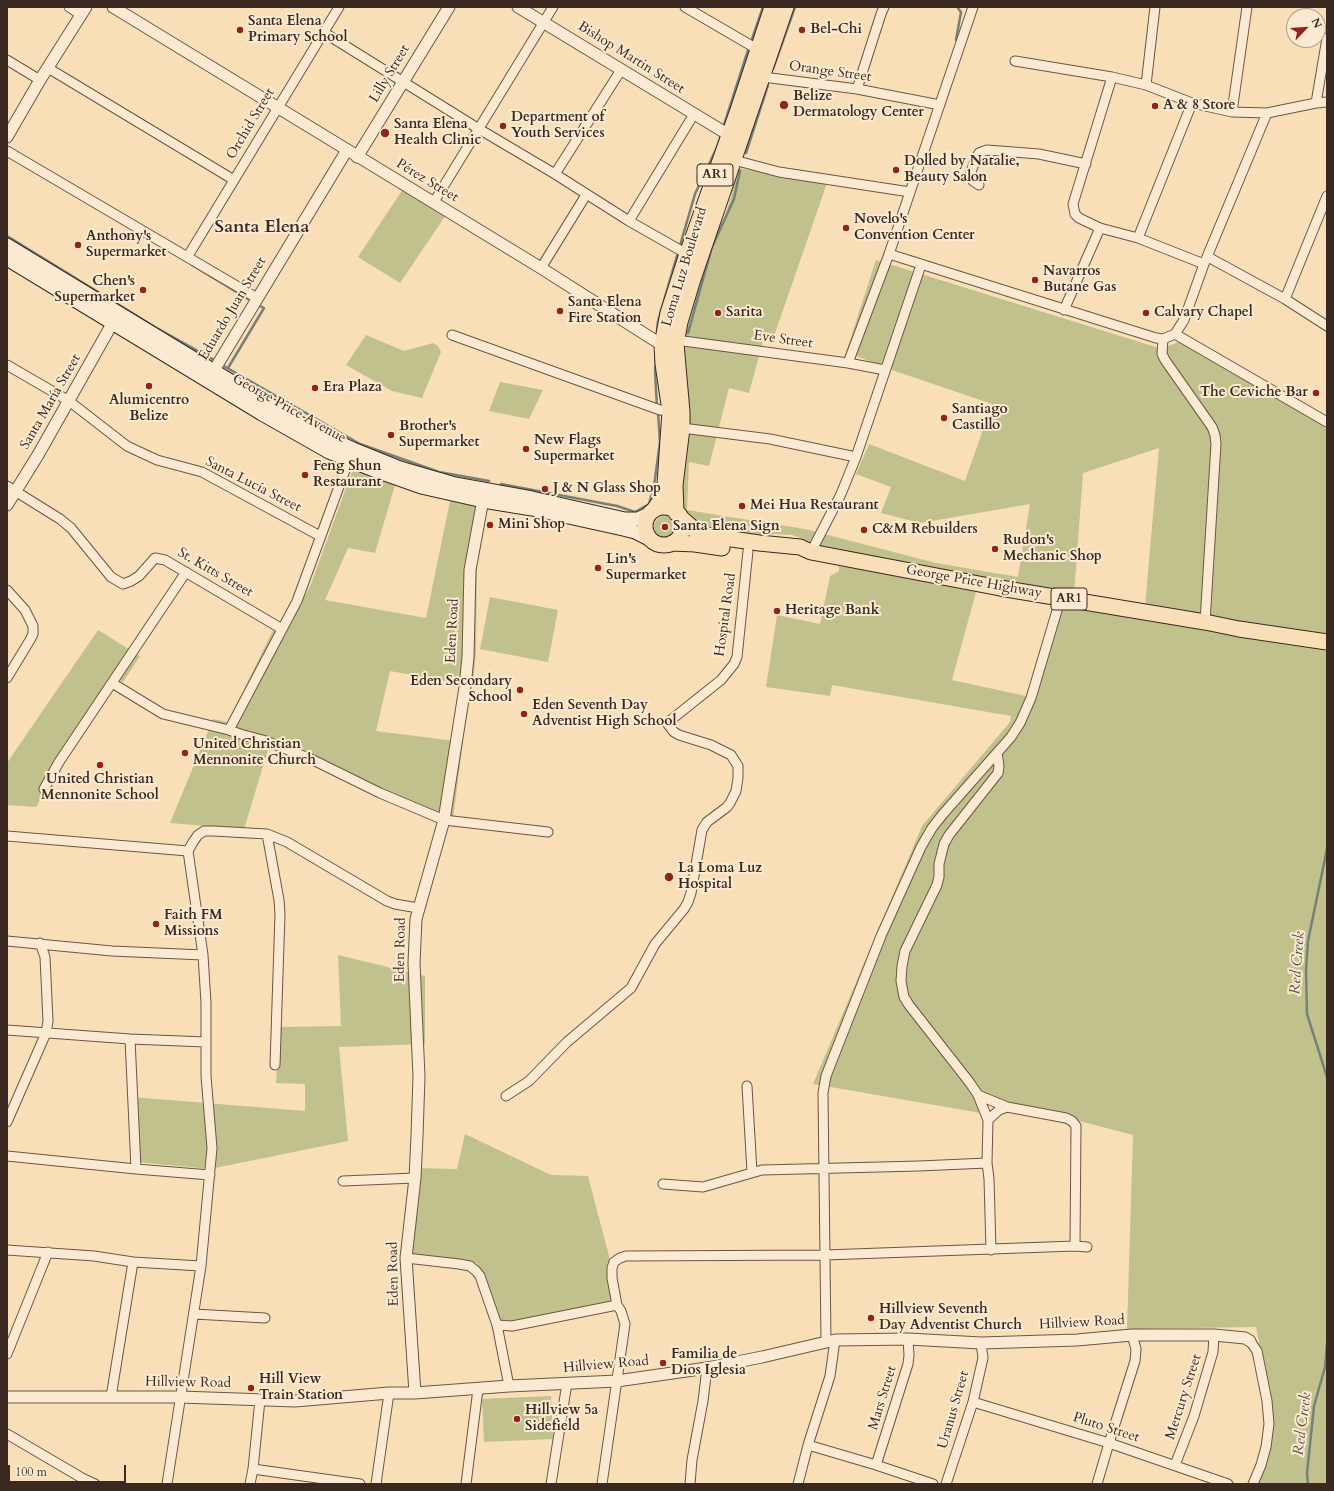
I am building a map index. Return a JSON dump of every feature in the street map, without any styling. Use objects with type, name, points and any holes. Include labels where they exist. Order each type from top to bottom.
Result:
[{"type":"highway","name":"Loma Luz Boulevard","points":[[678,515],[675,485],[682,428],[682,412],[677,361],[669,342],[668,313],[772,7]]},
{"type":"highway","name":"Loma Luz Boulevard","points":[[651,512],[662,498],[665,484],[670,411],[663,364],[669,342],[684,304],[786,7]]},
{"type":"highway","points":[[668,508],[678,515],[682,523],[681,535],[672,543],[661,545],[651,540],[648,536],[645,525],[651,512],[658,509],[668,508]]},
{"type":"highway","name":"George Price Highway","points":[[678,515],[696,531],[705,535],[800,547],[811,552],[1000,588],[1062,597],[1239,629],[1327,642]]},
{"type":"highway","name":"George Price Highway","points":[[672,543],[799,555],[811,552]]},
{"type":"main road","name":"George Price Avenue","points":[[7,245],[116,318]]},
{"type":"main road","name":"George Price Avenue","points":[[7,259],[116,318],[211,375],[310,442],[328,452],[351,454],[376,471],[421,487],[484,495],[532,498],[625,519],[638,519],[651,512]]},
{"type":"main road","name":"George Price Avenue","points":[[484,495],[532,509],[623,529],[640,534],[651,540]]},
{"type":"street","points":[[7,137],[40,80],[84,11],[69,7]]},
{"type":"street","name":"Pérez Street","points":[[113,7],[541,268],[669,342]]},
{"type":"street","name":"Orchid Street","points":[[188,256],[339,7]]},
{"type":"street","name":"Lilly Street","points":[[358,156],[449,7]]},
{"type":"street","name":"Bishop Martin Street","points":[[518,7],[729,135]]},
{"type":"street","points":[[434,202],[553,7]]},
{"type":"street","points":[[685,7],[757,49]]},
{"type":"street","points":[[857,89],[884,7]]},
{"type":"street","points":[[848,363],[889,254],[972,11],[964,7]]},
{"type":"street","points":[[1146,85],[1155,7]]},
{"type":"street","points":[[1232,112],[1247,7]]},
{"type":"street","points":[[323,32],[479,129],[555,174],[586,195],[687,254]]},
{"type":"street","points":[[1316,103],[1327,38]]},
{"type":"street","points":[[7,60],[40,80]]},
{"type":"street","points":[[1015,61],[1112,77],[1146,85],[1192,103],[1232,112],[1267,113],[1327,102]]},
{"type":"street","points":[[48,68],[234,180]]},
{"type":"street","points":[[555,174],[621,70]]},
{"type":"street","name":"Orange Street","points":[[763,77],[857,89],[940,105]]},
{"type":"street","points":[[1112,77],[1073,204],[1073,210],[1079,218],[1100,228],[1138,238],[1206,261],[1284,299],[1327,326]]},
{"type":"street","points":[[1138,238],[1192,103]]},
{"type":"street","points":[[889,254],[1064,310],[1163,339],[1175,334],[1184,320],[1206,261],[1267,113]]},
{"type":"street","points":[[629,221],[694,114]]},
{"type":"street","name":"Eduardo Juan Street","points":[[211,375],[347,150]]},
{"type":"street","points":[[979,185],[973,182],[970,175],[979,153],[986,150],[1039,154],[1086,164]]},
{"type":"street","points":[[7,151],[188,256],[257,298]]},
{"type":"street","points":[[734,160],[779,172],[910,192]]},
{"type":"street","points":[[541,268],[586,195]]},
{"type":"street","points":[[1284,299],[1327,196]]},
{"type":"street","points":[[1064,310],[1100,228]]},
{"type":"street","points":[[811,552],[841,494],[856,457],[921,265]]},
{"type":"street","name":"Santa María Street","points":[[7,505],[11,488],[69,401],[116,318]]},
{"type":"street","points":[[1175,334],[1327,422]]},
{"type":"street","points":[[452,335],[664,411],[670,411]]},
{"type":"street","points":[[1163,339],[1162,354],[1165,360],[1212,427],[1215,435],[1216,444],[1205,622]]},
{"type":"street","name":"Eve Street","points":[[669,342],[848,363],[885,370]]},
{"type":"street","name":"Santa Lucía Street","points":[[7,365],[69,401],[127,446],[157,460],[202,472],[320,536]]},
{"type":"street","points":[[682,428],[770,439],[856,457]]},
{"type":"street","points":[[229,730],[297,601],[351,454]]},
{"type":"street","name":"St. Kitts Street","points":[[11,488],[60,519],[71,528],[111,577],[123,584],[131,582],[139,576],[155,558],[165,560],[282,629]]},
{"type":"street","name":"Eden Road","points":[[415,1393],[406,1258],[415,1178],[418,1077],[414,963],[416,918],[444,820],[465,687],[468,649],[470,570],[484,495]]},
{"type":"street","name":"Hospital Road","points":[[506,1096],[529,1081],[567,1042],[631,988],[655,944],[688,902],[691,893],[702,830],[707,822],[730,803],[736,791],[738,766],[731,755],[711,745],[679,735],[674,732],[667,723],[721,680],[734,664],[748,551]]},
{"type":"street","points":[[44,789],[59,762],[186,572]]},
{"type":"street","points":[[7,590],[25,610],[33,626],[33,634],[7,678]]},
{"type":"street","points":[[798,1484],[808,1445],[830,1376],[831,1340],[825,1255],[823,1167],[823,1093],[826,1076],[881,936],[910,870],[932,828],[1011,737],[1025,711],[1031,698],[1062,597]]},
{"type":"street","points":[[112,683],[163,714],[229,730],[266,741],[313,760],[380,793],[444,820],[548,832]]},
{"type":"street","points":[[991,1250],[990,1180],[987,1163],[988,1120],[978,1095],[909,1005],[904,997],[901,981],[905,951],[937,885],[939,877],[939,864],[944,844],[949,835],[998,772],[999,766],[997,753]]},
{"type":"street","points":[[167,1484],[201,1266],[212,1148],[207,1091],[206,1003],[203,955],[188,852],[198,835],[204,831],[213,830],[267,834],[287,842],[387,901],[418,908]]},
{"type":"street","points":[[267,834],[279,900],[280,914],[274,1065]]},
{"type":"street","points":[[7,836],[188,852]]},
{"type":"street","points":[[7,941],[112,951],[203,955]]},
{"type":"street","points":[[7,1122],[46,1033],[48,1021],[45,957],[40,943]]},
{"type":"street","points":[[7,1030],[130,1039],[206,1042]]},
{"type":"street","points":[[130,1039],[136,1169]]},
{"type":"street","points":[[747,1086],[752,1172]]},
{"type":"street","points":[[978,1095],[1008,1107],[1066,1118],[1072,1121],[1076,1126],[1075,1246]]},
{"type":"street","points":[[988,1120],[999,1110],[1008,1107]]},
{"type":"street","points":[[7,1156],[210,1175]]},
{"type":"street","points":[[663,1184],[703,1187],[762,1170],[987,1163]]},
{"type":"street","points":[[343,1181],[415,1178]]},
{"type":"street","points":[[602,1484],[625,1324],[621,1311],[617,1305],[612,1278],[612,1268],[614,1262],[626,1256],[825,1255],[1075,1246],[1087,1248]]},
{"type":"street","points":[[7,1250],[94,1256],[133,1262],[201,1266]]},
{"type":"street","points":[[7,1354],[48,1252]]},
{"type":"street","points":[[406,1258],[459,1264],[470,1266],[476,1270],[480,1276],[497,1325],[509,1386]]},
{"type":"street","points":[[111,1398],[133,1262]]},
{"type":"street","points":[[497,1325],[512,1326],[617,1305]]},
{"type":"street","points":[[194,1314],[265,1318]]},
{"type":"street","points":[[1097,1484],[1135,1361],[1136,1349],[1132,1335]]},
{"type":"street","name":"Hillview Road","points":[[7,1397],[180,1397],[295,1401],[389,1393],[415,1393],[509,1386],[617,1381],[707,1368],[762,1357],[831,1340],[908,1339],[981,1343],[1077,1340],[1132,1335],[1214,1335],[1245,1338],[1250,1341]]},
{"type":"street","name":"Mercury Street","points":[[1175,1466],[1194,1416],[1209,1366],[1213,1352],[1214,1335]]},
{"type":"street","name":"Mars Street","points":[[876,1465],[908,1364],[908,1339]]},
{"type":"street","points":[[1250,1341],[1256,1351],[1267,1400],[1269,1424],[1262,1459],[1253,1484]]},
{"type":"street","name":"Uranus Street","points":[[946,1484],[973,1402],[983,1358],[981,1343]]},
{"type":"street","points":[[690,1484],[692,1460],[703,1401],[707,1368]]},
{"type":"street","points":[[551,1484],[567,1383]]},
{"type":"street","points":[[466,1484],[478,1389]]},
{"type":"street","points":[[376,1484],[389,1393]]},
{"type":"street","points":[[250,1484],[253,1469],[260,1400]]},
{"type":"street","name":"Pluto Street","points":[[973,1402],[1109,1442],[1228,1484]]},
{"type":"street","points":[[7,1434],[82,1478],[95,1484]]},
{"type":"street","points":[[808,1445],[933,1484]]},
{"type":"street","points":[[253,1469],[360,1484]]},
{"type":"green space","points":[[738,168],[827,183],[773,339],[764,337],[749,393],[729,388],[709,466],[689,462],[687,510],[805,529],[936,563],[1018,577],[1030,504],[920,523],[881,513],[891,487],[856,474],[869,444],[965,481],[992,404],[892,370],[846,352],[876,260],[1162,349],[1178,342],[1327,426],[1327,637],[1145,606],[1159,448],[1083,473],[1074,595],[839,553],[792,535],[774,534],[762,537],[706,530],[687,515],[681,504],[683,340],[686,322],[713,240],[724,218]]},
{"type":"green space","points":[[403,189],[446,215],[400,283],[358,257]]},
{"type":"green space","points":[[366,335],[404,351],[433,343],[438,346],[441,352],[422,398],[392,391],[346,365]]},
{"type":"green space","points":[[500,382],[543,390],[529,419],[489,411]]},
{"type":"green space","points":[[353,469],[395,485],[375,553],[348,548],[325,600],[426,618],[450,501],[484,508],[471,563],[477,564],[476,651],[473,686],[390,671],[376,731],[463,742],[453,819],[271,740],[244,829],[170,823],[213,719],[228,722],[273,630],[284,637],[311,584]]},
{"type":"green space","points":[[665,516],[673,519],[676,527],[673,535],[665,538],[657,535],[654,527],[657,519]]},
{"type":"green space","points":[[839,566],[853,567],[976,592],[952,680],[1030,697],[1059,604],[1327,646],[1327,1484],[1256,1484],[1270,1440],[1269,1397],[1256,1327],[1127,1329],[1133,1135],[976,1094],[981,1113],[813,1084],[922,826],[1010,722],[1011,716],[832,685],[830,696],[766,687],[777,615],[820,624],[830,576],[839,571]]},
{"type":"green space","points":[[490,597],[558,610],[548,662],[480,649]]},
{"type":"green space","points":[[98,630],[140,656],[123,682],[111,675],[36,807],[7,805],[7,763]]},
{"type":"green space","points":[[338,955],[425,976],[425,1044],[339,1047],[348,1141],[210,1169],[137,1162],[132,1097],[305,1111],[305,1084],[276,1083],[279,1027],[341,1026]]},
{"type":"green space","points":[[465,1134],[551,1175],[588,1176],[610,1260],[614,1302],[501,1323],[477,1263],[411,1256],[418,1168],[457,1169]]},
{"type":"green space","name":"Hillview 5a Sidefield","points":[[551,1396],[553,1439],[484,1442],[482,1399]]},
{"type":"waterway","points":[[751,42],[763,7]]},
{"type":"waterway","points":[[773,69],[795,7]]},
{"type":"waterway","points":[[956,40],[961,12],[957,7]]},
{"type":"waterway","points":[[723,128],[749,47]]},
{"type":"waterway","points":[[746,153],[768,85]]},
{"type":"waterway","points":[[657,331],[658,321],[695,194],[721,135]]},
{"type":"waterway","points":[[688,333],[712,247],[734,199],[740,171]]},
{"type":"waterway","points":[[7,236],[155,327],[216,361]]},
{"type":"waterway","points":[[192,265],[248,299]]},
{"type":"waterway","points":[[228,368],[264,308],[260,306]]},
{"type":"waterway","points":[[656,358],[655,371],[657,407]]},
{"type":"waterway","points":[[222,365],[360,444],[439,472],[489,481]]},
{"type":"waterway","points":[[501,484],[617,506],[635,512],[649,504],[654,486],[660,442],[658,412]]},
{"type":"waterway","name":"Red Creek","points":[[1327,849],[1308,941],[1306,970],[1307,1014],[1327,1077]]},
{"type":"waterway","name":"Red Creek","points":[[1308,1484],[1307,1473],[1314,1406],[1325,1367],[1327,1344]]},
{"type":"place","name":"Santa Elena Primary School","points":[[240,30]]},
{"type":"place","name":"Bel-Chi","points":[[802,30]]},
{"type":"place","name":"Belize Dermatology Center","points":[[784,105]]},
{"type":"place","name":"A & 8 Store","points":[[1155,106]]},
{"type":"place","name":"Department of Youth Services","points":[[503,126]]},
{"type":"place","name":"Santa Elena Health Clinic","points":[[385,133]]},
{"type":"place","name":"Dolled by Natalie, Beauty Salon","points":[[896,170]]},
{"type":"place","name":"Novelo's Convention Center","points":[[846,228]]},
{"type":"place","name":"Anthony's Supermarket","points":[[78,245]]},
{"type":"place","name":"Navarros Butane Gas","points":[[1035,280]]},
{"type":"place","name":"Chen's Supermarket","points":[[143,290]]},
{"type":"place","name":"Santa Elena Fire Station","points":[[560,311]]},
{"type":"place","name":"Sarita","points":[[718,313]]},
{"type":"place","name":"Calvary Chapel","points":[[1146,313]]},
{"type":"place","name":"Alumicentro Belize","points":[[149,386]]},
{"type":"place","name":"Era Plaza","points":[[315,388]]},
{"type":"place","name":"The Ceviche Bar","points":[[1316,393]]},
{"type":"place","name":"Santiago Castillo","points":[[944,418]]},
{"type":"place","name":"Brother's Supermarket","points":[[391,435]]},
{"type":"place","name":"New Flags Supermarket","points":[[526,449]]},
{"type":"place","name":"Feng Shun Restaurant","points":[[305,475]]},
{"type":"place","name":"J & N Glass Shop","points":[[545,489]]},
{"type":"place","name":"Mei Hua Restaurant","points":[[742,506]]},
{"type":"place","name":"Mini Shop","points":[[490,525]]},
{"type":"place","name":"Santa Elena Sign","points":[[665,527]]},
{"type":"place","name":"C&M Rebuilders","points":[[864,530]]},
{"type":"place","name":"Rudon's Mechanic Shop","points":[[995,549]]},
{"type":"place","name":"Lin's Supermarket","points":[[598,568]]},
{"type":"place","name":"Heritage Bank","points":[[777,611]]},
{"type":"place","name":"Eden Secondary School","points":[[520,690]]},
{"type":"place","name":"Eden Seventh Day Adventist High School","points":[[524,714]]},
{"type":"place","name":"United Christian Mennonite Church","points":[[185,753]]},
{"type":"place","name":"United Christian Mennonite School","points":[[100,765]]},
{"type":"place","name":"La Loma Luz Hospital","points":[[669,877]]},
{"type":"place","name":"Faith FM Missions","points":[[156,924]]},
{"type":"place","name":"Hillview Seventh Day Adventist Church","points":[[871,1318]]},
{"type":"place","name":"Familia de Dios Iglesia","points":[[663,1363]]},
{"type":"place","name":"Hill View Train Station","points":[[251,1388]]},
{"type":"place","name":"Hillview 5a Sidefield","points":[[517,1419]]},
{"type":"district","name":"Santa Elena","points":[[262,228]]}]
